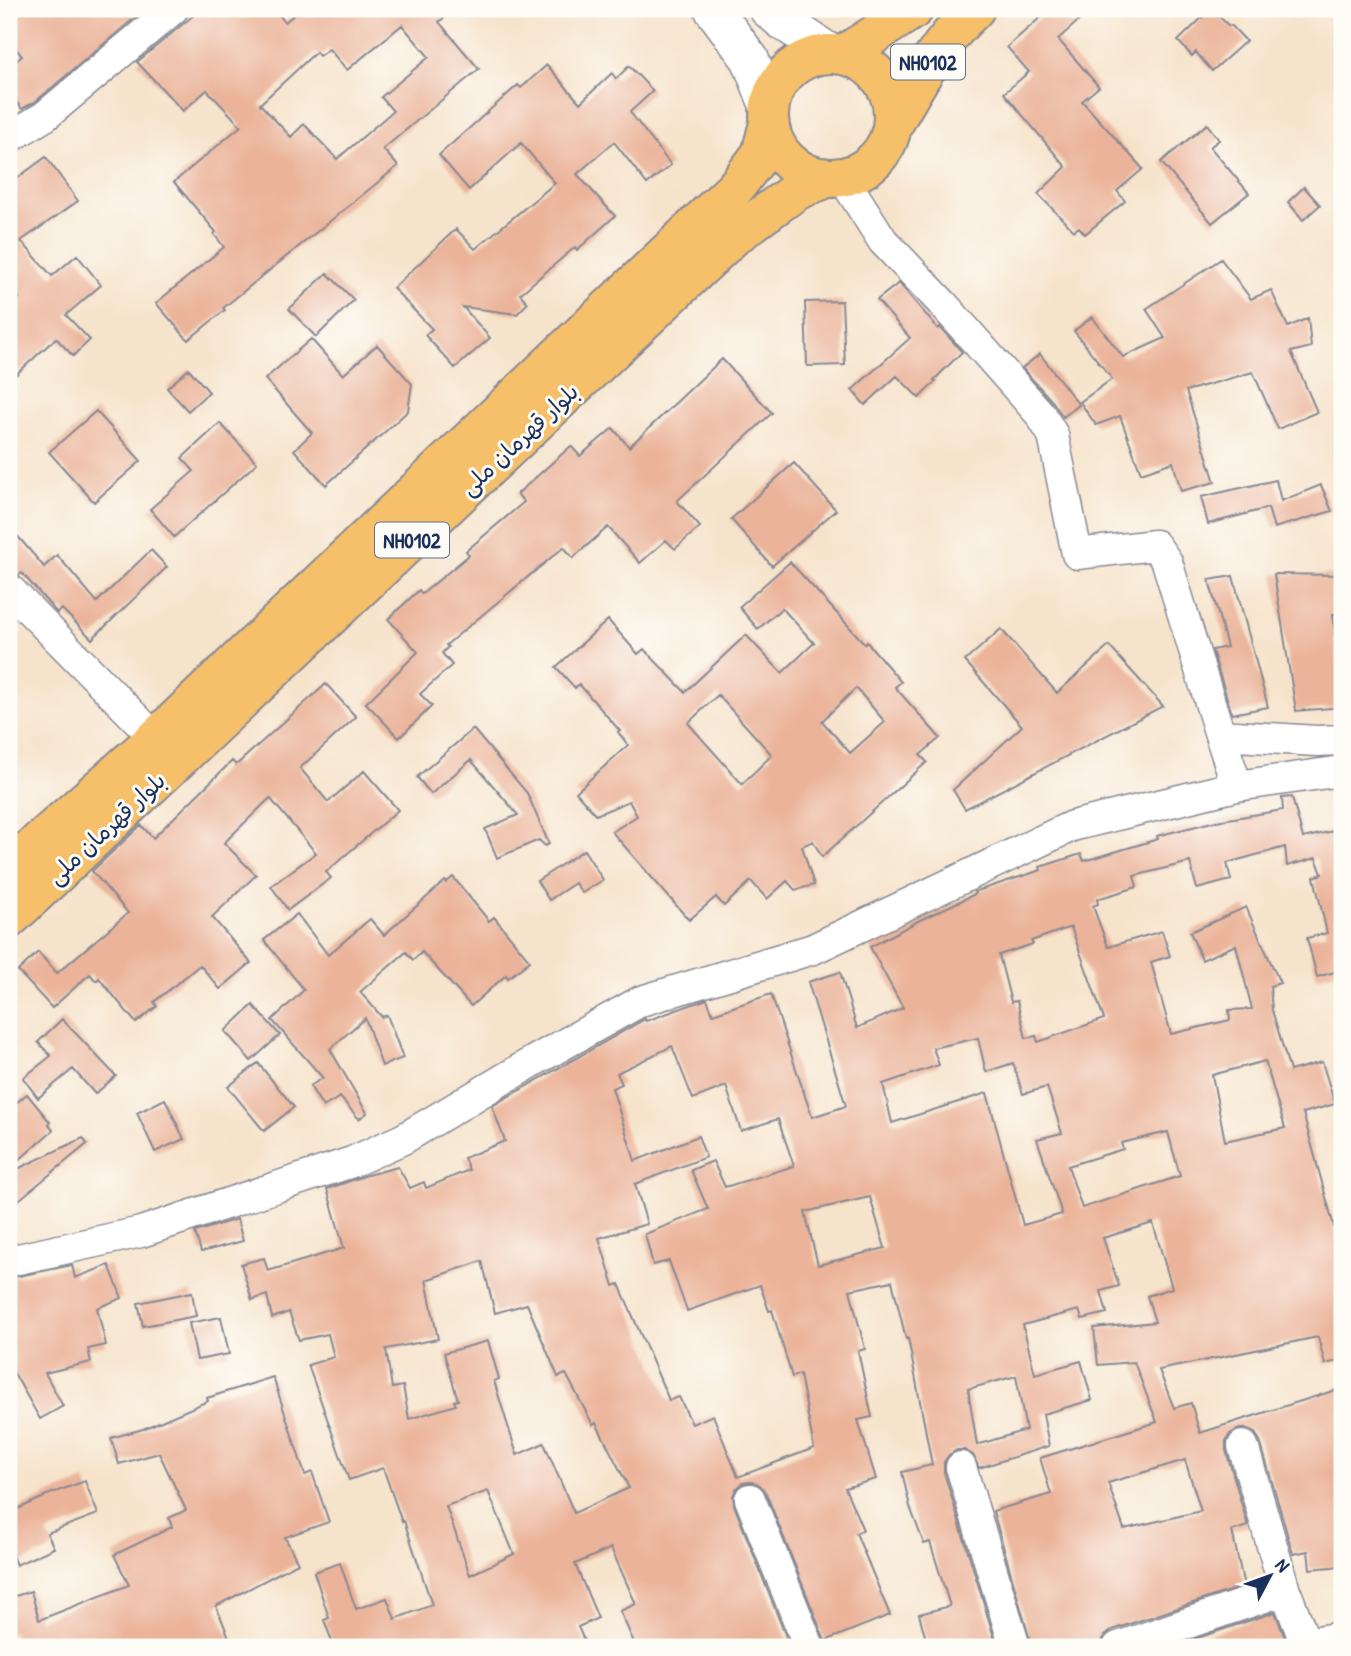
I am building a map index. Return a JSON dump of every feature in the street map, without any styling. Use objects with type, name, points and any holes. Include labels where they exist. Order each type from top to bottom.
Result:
[{"type":"highway","name":"NH0102","points":[[837,54],[914,9]]},
{"type":"highway","name":"NH0102","points":[[835,178],[858,173],[875,161],[887,144],[893,125],[929,60],[959,23],[975,9]]},
{"type":"highway","name":"NH0102","points":[[769,115],[774,90],[783,75],[797,63],[813,56],[837,54],[861,61],[876,73],[886,88],[892,106],[893,125]]},
{"type":"highway","points":[[769,115],[775,144],[788,161],[806,173],[835,178]]},
{"type":"highway","name":"بلوار قهرمان ملی","points":[[9,919],[167,750],[736,188],[761,154],[769,115]]},
{"type":"highway","name":"بلوار قهرمان ملی","points":[[9,868],[167,750],[734,236],[796,191],[835,178]]},
{"type":"street","points":[[9,138],[45,116],[173,9]]},
{"type":"street","points":[[713,9],[750,59],[769,115]]},
{"type":"street","points":[[768,9],[781,20],[837,54]]},
{"type":"street","points":[[835,178],[883,241],[1040,414],[1053,435],[1077,554],[1155,545],[1167,562],[1237,786]]},
{"type":"street","points":[[9,589],[167,750]]},
{"type":"street","points":[[1220,735],[1342,740]]},
{"type":"street","points":[[9,1261],[141,1232],[352,1162],[403,1139],[641,1001],[813,949],[1072,826],[1237,786],[1342,771]]},
{"type":"street","points":[[1243,1446],[1285,1590],[1306,1645],[1342,1637]]},
{"type":"street","points":[[961,1466],[1015,1647]]},
{"type":"street","points":[[750,1499],[809,1647]]},
{"type":"street","points":[[1118,1647],[1285,1590]]},
{"type":"building","points":[[9,9],[130,9],[137,16],[35,102],[22,109],[9,92],[9,67],[22,56],[9,40]]},
{"type":"building","points":[[201,9],[274,9],[285,22],[301,9],[455,9],[439,22],[479,69],[383,149],[398,166],[223,308],[225,310],[188,340],[156,303],[224,247],[214,234],[216,232],[174,182],[241,126],[207,90],[183,111],[137,62]],"holes":[[[402,25],[429,57],[381,97],[393,111],[337,159],[304,124],[291,137],[260,104],[316,52],[319,56],[329,49],[347,70]]]},
{"type":"building","points":[[1050,9],[1092,9],[1058,39],[1099,87],[1082,101],[1143,169],[1117,191],[1125,201],[1085,234],[1079,227],[1074,231],[1038,194],[1066,167],[1004,93],[1029,72],[1007,47]]},
{"type":"building","points":[[1211,9],[1246,41],[1212,71],[1196,52],[1192,56],[1178,41]]},
{"type":"building","points":[[547,65],[580,103],[612,73],[616,79],[629,66],[653,91],[630,112],[671,165],[647,184],[614,142],[577,174],[615,216],[577,250],[575,247],[520,294],[528,303],[517,314],[463,307],[490,338],[455,368],[425,335],[432,329],[393,288],[456,229],[475,249],[555,183],[521,143],[469,190],[439,155],[518,85],[521,88]]},
{"type":"building","points":[[1207,124],[1219,140],[1210,147],[1249,193],[1212,223],[1161,162]]},
{"type":"building","points":[[46,157],[78,201],[21,241],[52,276],[77,255],[101,285],[66,315],[90,340],[73,356],[56,338],[9,381],[9,307],[19,298],[9,285],[9,184]]},
{"type":"building","points":[[1304,187],[1320,205],[1303,220],[1288,202]]},
{"type":"building","points":[[1221,259],[1251,299],[1271,290],[1288,327],[1308,318],[1311,347],[1291,352],[1317,412],[1278,429],[1253,372],[1186,391],[1215,482],[1181,491],[1173,462],[1141,473],[1120,416],[1096,425],[1080,402],[1112,379],[1074,331],[1092,317],[1123,357],[1165,338],[1146,309]]},
{"type":"building","points":[[327,273],[354,300],[316,337],[289,309]]},
{"type":"building","points":[[899,283],[938,329],[940,327],[962,352],[919,398],[897,376],[865,405],[852,390],[910,338],[877,300]]},
{"type":"building","points":[[842,301],[845,365],[807,366],[805,302]]},
{"type":"building","points":[[311,339],[343,375],[377,345],[412,384],[408,411],[326,485],[294,450],[312,433],[265,379]]},
{"type":"building","points":[[1040,354],[1079,405],[1063,417],[1022,368]]},
{"type":"building","points":[[722,359],[772,413],[677,501],[700,527],[675,549],[666,540],[640,563],[608,527],[573,558],[564,547],[446,645],[448,647],[442,653],[452,665],[420,694],[432,706],[399,738],[366,703],[418,652],[388,619],[419,590],[422,594],[469,555],[466,551],[524,502],[517,494],[571,446],[580,456],[613,428],[629,447]]},
{"type":"building","points":[[189,369],[209,392],[188,411],[167,388]]},
{"type":"building","points":[[96,411],[141,461],[94,502],[49,452]]},
{"type":"building","points":[[220,423],[257,463],[174,537],[150,509],[194,471],[182,458]]},
{"type":"building","points":[[794,463],[836,510],[772,566],[731,519]]},
{"type":"building","points":[[1276,480],[1281,501],[1321,485],[1332,511],[1274,528],[1268,508],[1208,524],[1201,497]]},
{"type":"building","points":[[9,526],[44,567],[57,555],[97,602],[151,550],[167,567],[92,639],[62,609],[57,613],[22,573],[19,575],[9,572]]},
{"type":"building","points":[[790,562],[865,644],[867,642],[901,682],[895,687],[940,738],[920,755],[927,762],[822,857],[813,841],[802,846],[814,885],[795,890],[787,881],[767,899],[751,881],[724,906],[716,897],[689,920],[612,832],[637,816],[629,801],[596,815],[576,792],[628,745],[618,732],[620,731],[579,684],[575,688],[556,667],[608,620],[638,654],[644,649],[685,692],[746,635],[782,673],[814,643],[782,608],[758,629],[739,607]],"holes":[[[856,688],[885,722],[850,753],[822,721]],[[718,695],[772,755],[742,784],[688,723]]]},
{"type":"building","points":[[1274,574],[1341,575],[1341,614],[1333,614],[1337,657],[1342,656],[1342,707],[1296,711]]},
{"type":"building","points":[[1233,576],[1268,707],[1232,714],[1212,650],[1227,647],[1209,580]]},
{"type":"building","points":[[1001,629],[1057,693],[1109,646],[1163,706],[965,809],[953,790],[1022,726],[965,661]]},
{"type":"building","points":[[326,684],[356,717],[300,768],[328,802],[364,771],[398,810],[326,872],[331,878],[288,910],[271,886],[316,853],[270,798],[224,843],[256,875],[212,917],[251,963],[220,989],[200,965],[154,1002],[157,1006],[136,1023],[99,978],[96,981],[90,974],[52,1008],[18,971],[38,952],[57,973],[128,913],[92,871],[141,825],[153,838],[232,761],[236,765]]},
{"type":"building","points":[[473,729],[527,793],[549,844],[545,846],[539,840],[497,858],[485,829],[518,815],[471,760],[431,794],[417,777]]},
{"type":"building","points":[[1292,797],[1303,838],[1342,829],[1342,970],[1317,977],[1307,938],[1327,933],[1314,877],[1322,874],[1316,858],[1287,866],[1285,847],[1227,863],[1231,880],[1197,889],[1190,862],[1134,876],[1137,887],[1097,899],[1098,904],[1093,906],[1108,947],[1162,931],[1170,956],[1151,962],[1171,1034],[1230,1020],[1229,1010],[1252,1009],[1236,945],[1202,960],[1190,932],[1246,907],[1280,983],[1270,986],[1272,1010],[1290,1071],[1322,1062],[1335,1104],[1303,1113],[1342,1256],[1342,1360],[1325,1364],[1318,1337],[1159,1370],[1174,1408],[1191,1403],[1200,1433],[1342,1388],[1342,1566],[1310,1569],[1308,1551],[1293,1554],[1260,1441],[1255,1433],[1248,1429],[1239,1429],[1230,1434],[1226,1441],[1226,1450],[1248,1526],[1232,1531],[1244,1586],[1112,1630],[1104,1636],[1101,1647],[1032,1647],[993,1511],[1051,1494],[1040,1458],[1157,1422],[1134,1362],[1098,1365],[1094,1328],[1155,1322],[1147,1296],[1172,1288],[1153,1223],[1103,1238],[1119,1286],[1101,1291],[1107,1313],[1082,1319],[1079,1310],[1023,1325],[1035,1374],[1081,1361],[1092,1400],[1043,1414],[1049,1446],[979,1468],[973,1455],[964,1450],[957,1450],[944,1462],[944,1472],[997,1647],[928,1647],[919,1614],[950,1606],[930,1542],[924,1544],[910,1507],[902,1472],[932,1465],[908,1338],[906,1339],[892,1281],[850,1290],[865,1349],[858,1351],[872,1417],[858,1420],[876,1479],[845,1488],[863,1530],[856,1533],[890,1615],[825,1641],[766,1493],[760,1485],[752,1482],[743,1483],[736,1489],[733,1496],[734,1505],[790,1647],[636,1647],[620,1611],[636,1604],[611,1548],[575,1564],[598,1618],[578,1627],[587,1647],[334,1647],[324,1620],[329,1618],[314,1572],[340,1563],[356,1609],[387,1598],[395,1619],[432,1605],[383,1468],[349,1480],[308,1365],[334,1357],[328,1334],[299,1340],[289,1312],[272,1318],[267,1295],[252,1300],[241,1264],[264,1258],[268,1271],[344,1248],[327,1189],[398,1167],[410,1188],[424,1182],[426,1188],[469,1170],[464,1158],[505,1141],[492,1106],[645,1019],[646,1021],[707,999],[713,1014],[771,994],[812,1117],[846,1106],[808,982],[840,972],[857,1028],[903,1008],[870,947],[918,921],[975,894],[974,892],[1041,870],[1040,867],[1081,854],[1084,861],[1158,839],[1157,836],[1216,821],[1283,810],[1282,798]],"holes":[[[1071,927],[1104,1019],[1038,1042],[1036,1036],[1026,1038],[1017,1001],[1011,1002],[999,955],[1033,944],[1031,941]],[[978,1038],[986,1072],[1013,1063],[1023,1094],[1047,1087],[1062,1133],[1037,1139],[1062,1214],[1023,1225],[987,1093],[892,1123],[883,1084],[939,1065],[933,1048]],[[672,1046],[693,1099],[726,1086],[741,1131],[778,1119],[794,1166],[725,1187],[713,1161],[691,1170],[708,1209],[645,1234],[653,1265],[669,1261],[687,1311],[760,1285],[769,1311],[772,1310],[792,1377],[800,1374],[814,1448],[738,1477],[713,1415],[692,1424],[679,1397],[669,1400],[619,1284],[614,1286],[599,1238],[647,1224],[635,1184],[706,1157],[698,1136],[635,1161],[612,1088],[622,1084],[617,1073]],[[1265,1061],[1285,1128],[1225,1141],[1212,1075]],[[1168,1132],[1180,1176],[1082,1208],[1068,1166],[1123,1149],[1121,1143]],[[870,1197],[885,1248],[818,1265],[805,1212]],[[482,1261],[495,1313],[527,1304],[558,1377],[566,1374],[593,1425],[596,1423],[629,1488],[574,1513],[544,1443],[517,1455],[494,1381],[499,1379],[488,1341],[444,1353],[458,1400],[454,1401],[456,1405],[409,1419],[403,1386],[392,1388],[386,1349],[438,1339],[426,1280]],[[1016,1376],[1026,1430],[977,1445],[968,1389]],[[1185,1460],[1201,1511],[1124,1529],[1108,1483]],[[488,1491],[514,1554],[470,1575],[446,1506]]]},
{"type":"building","points":[[584,850],[603,880],[582,893],[575,883],[549,900],[537,881]]},
{"type":"building","points":[[453,877],[489,921],[494,917],[530,961],[508,978],[506,975],[471,1006],[422,952],[413,960],[406,952],[360,992],[382,1017],[387,1015],[403,1058],[382,1066],[365,1018],[330,1049],[367,1113],[359,1119],[340,1097],[323,1107],[310,1086],[323,1078],[272,1020],[304,990],[264,940],[297,914],[328,955],[370,919],[384,935]]},
{"type":"building","points":[[253,1005],[280,1035],[251,1061],[225,1031]]},
{"type":"building","points":[[62,1019],[116,1076],[95,1094],[73,1069],[38,1098],[23,1078],[51,1056],[38,1042]]},
{"type":"building","points":[[258,1063],[294,1107],[264,1131],[228,1087]]},
{"type":"building","points":[[27,1094],[50,1122],[48,1124],[53,1130],[9,1169],[9,1109]]},
{"type":"building","points":[[165,1099],[184,1139],[155,1152],[137,1113]]},
{"type":"building","points":[[83,1138],[87,1144],[9,1208],[9,1173]]},
{"type":"building","points":[[237,1219],[243,1241],[201,1252],[195,1232]]},
{"type":"building","points":[[72,1265],[75,1278],[109,1265],[122,1298],[97,1308],[106,1345],[88,1349],[91,1362],[45,1373],[63,1406],[40,1419],[14,1373],[9,1357],[9,1278]]},
{"type":"building","points":[[192,1292],[196,1316],[143,1326],[138,1303]]},
{"type":"building","points":[[221,1317],[229,1354],[197,1360],[189,1323]]},
{"type":"building","points":[[273,1377],[305,1475],[312,1472],[329,1522],[285,1537],[298,1563],[216,1606],[233,1647],[18,1647],[13,1632],[9,1634],[9,1598],[31,1591],[39,1620],[129,1585],[114,1555],[172,1527],[169,1518],[186,1510],[159,1453],[119,1464],[111,1438],[143,1429],[208,1401],[207,1398]]},
{"type":"building","points":[[85,1481],[98,1514],[47,1533],[54,1548],[16,1565],[9,1549],[9,1513]]},
{"type":"building","points":[[1275,1612],[1288,1646],[1171,1647]]}]
